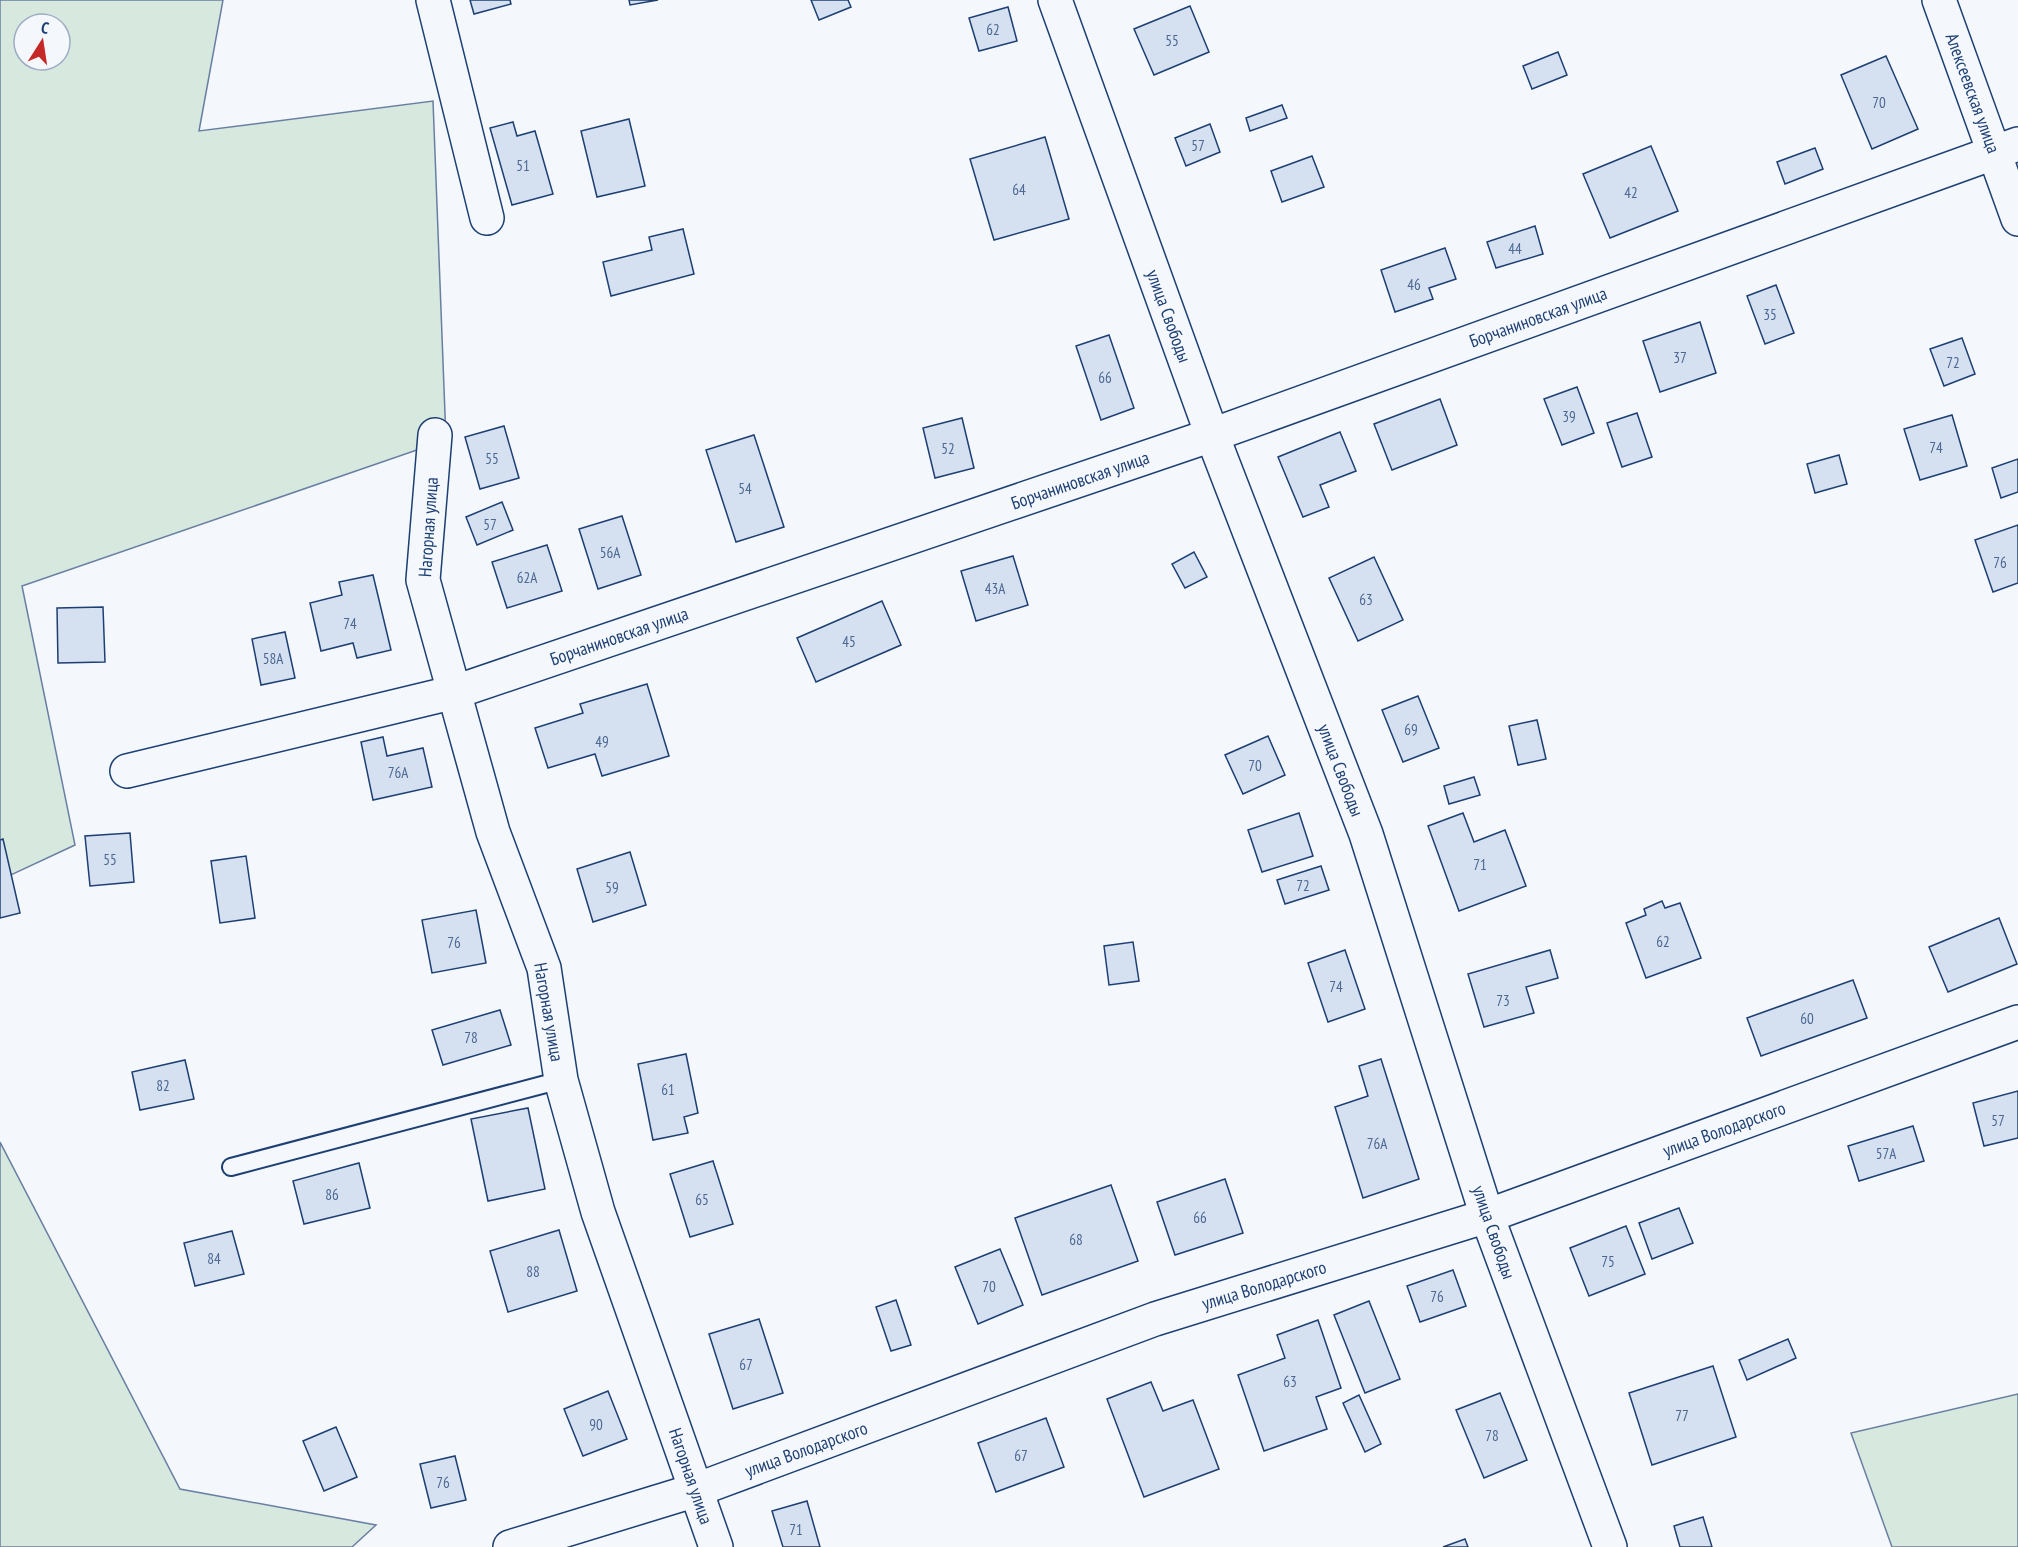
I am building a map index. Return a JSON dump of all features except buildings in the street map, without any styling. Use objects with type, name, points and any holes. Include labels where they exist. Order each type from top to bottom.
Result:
[{"type":"street","points":[[433,0],[487,218]]},
{"type":"street","name":"улица Свободы","points":[[1055,0],[1212,435],[1366,834],[1487,1216],[1610,1547]]},
{"type":"street","name":"Алексеевская улица","points":[[1939,0],[2006,148],[2018,219]]},
{"type":"street","name":"Борчаниновская улица","points":[[127,771],[455,692],[1212,435],[2006,148]]},
{"type":"street","name":"Нагорная улица","points":[[435,435],[423,580],[493,832],[544,968],[561,1080],[598,1212],[716,1547]]},
{"type":"street","name":"улица Володарского","points":[[510,1547],[696,1490],[1155,1319],[1487,1216],[2018,1022]]},
{"type":"lane","points":[[231,1167],[561,1080]]},
{"type":"shaded area","points":[[0,0],[223,0],[199,131],[433,101],[446,440],[22,586],[75,845],[0,880]]},
{"type":"shaded area","points":[[0,1142],[180,1489],[376,1525],[352,1547],[0,1547]]},
{"type":"shaded area","points":[[2018,1394],[2018,1547],[1892,1547],[1851,1433]]}]
